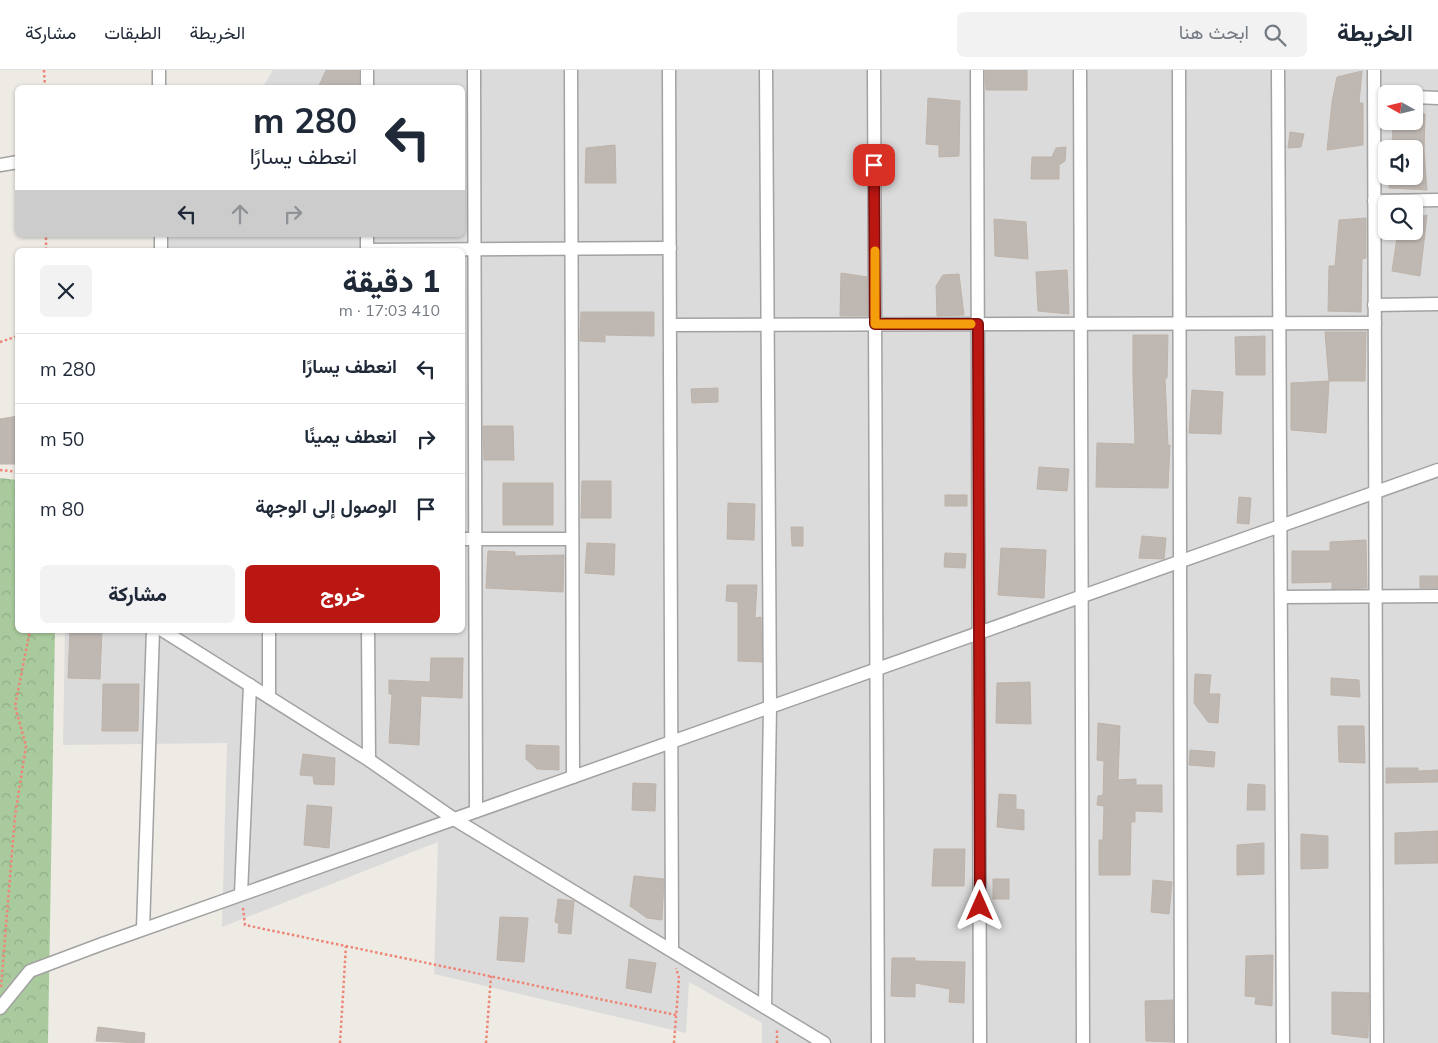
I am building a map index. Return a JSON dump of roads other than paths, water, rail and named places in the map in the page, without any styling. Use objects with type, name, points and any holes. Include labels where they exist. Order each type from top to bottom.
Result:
[{"type":"street","points":[[159,70],[159,85]]},
{"type":"street","points":[[367,70],[367,85]]},
{"type":"street","points":[[474,70],[474,249],[469,539],[476,811]]},
{"type":"street","points":[[571,70],[573,777]]},
{"type":"street","points":[[670,70],[672,950]]},
{"type":"street","points":[[765,1007],[770,707],[766,70]]},
{"type":"street","points":[[874,70],[878,1043]]},
{"type":"street","points":[[978,70],[980,1043]]},
{"type":"street","points":[[1080,70],[1084,1043]]},
{"type":"street","points":[[1179,70],[1180,1043]]},
{"type":"street","points":[[1278,70],[1283,1043]]},
{"type":"street","points":[[1374,70],[1378,88]]},
{"type":"street","points":[[1423,98],[1438,98]]},
{"type":"street","points":[[1377,1043],[1374,201],[1378,130]]},
{"type":"street","points":[[0,165],[15,162]]},
{"type":"street","points":[[1374,201],[1438,200]]},
{"type":"street","points":[[465,249],[670,248]]},
{"type":"street","points":[[1374,305],[1438,304]]},
{"type":"street","points":[[670,325],[1375,323]]},
{"type":"street","points":[[0,1008],[30,971],[241,894],[1438,470]]},
{"type":"street","points":[[469,539],[572,539]]},
{"type":"street","points":[[1281,597],[1438,596]]},
{"type":"street","points":[[143,929],[153,633]]},
{"type":"street","points":[[167,633],[369,760],[454,819],[824,1043]]},
{"type":"street","points":[[269,633],[269,697]]},
{"type":"street","points":[[368,633],[369,760]]},
{"type":"street","points":[[241,894],[250,685]]}]
